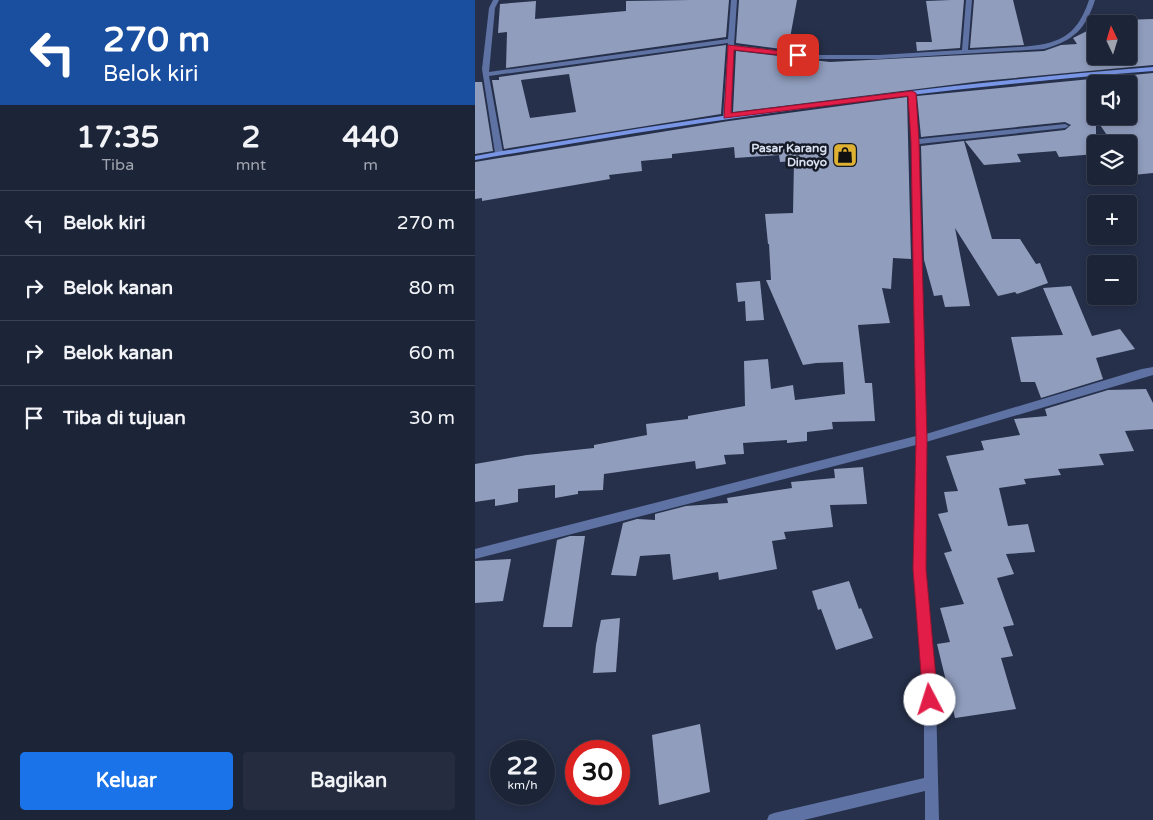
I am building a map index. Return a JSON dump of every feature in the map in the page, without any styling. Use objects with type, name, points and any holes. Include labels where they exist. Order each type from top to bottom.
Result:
[{"type":"main road","points":[[475,158],[727,116],[1015,80],[1153,69]]},
{"type":"street","points":[[496,0],[492,8],[486,74],[499,153]]},
{"type":"street","points":[[727,116],[733,0]]},
{"type":"street","points":[[965,52],[969,0]]},
{"type":"street","points":[[486,74],[731,44],[815,57],[879,57],[1045,47],[1063,42],[1077,32],[1092,0]]},
{"type":"street","points":[[912,93],[915,142],[921,439],[919,569],[930,700],[932,820]]},
{"type":"street","points":[[915,142],[1065,126]]},
{"type":"street","points":[[475,554],[921,439],[1153,371]]},
{"type":"street","points":[[774,820],[931,783]]},
{"type":"building","points":[[729,0],[726,37],[506,68],[507,32],[498,33],[500,4],[536,1],[535,19],[626,11],[626,1]]},
{"type":"building","points":[[739,0],[797,0],[790,38],[809,36],[813,53],[736,43]]},
{"type":"building","points":[[964,0],[960,48],[917,51],[916,42],[932,42],[926,1]]},
{"type":"building","points":[[974,0],[1013,0],[1024,45],[970,48]]},
{"type":"building","points":[[1153,19],[1153,65],[982,81],[733,112],[736,51],[830,62],[1044,51],[1061,45],[1077,44],[1073,38],[1087,31],[1087,65],[1137,65],[1137,20]]},
{"type":"building","points":[[726,45],[721,114],[504,149],[492,80],[499,80],[499,77]],"holes":[[[569,74],[576,112],[530,118],[521,80]]]},
{"type":"building","points":[[1153,73],[1153,173],[1137,175],[1137,135],[1107,135],[1100,125],[1137,125],[1137,75],[1132,75]]},
{"type":"building","points":[[1087,79],[1087,125],[1096,125],[1096,135],[1087,135],[1087,155],[1059,157],[1056,151],[1017,154],[1021,162],[984,165],[965,141],[1065,130],[1071,125],[1065,122],[921,137],[917,96]]},
{"type":"building","points":[[475,82],[482,82],[493,151],[475,154]]},
{"type":"building","points":[[907,97],[911,259],[893,258],[891,289],[882,288],[890,323],[858,325],[865,383],[872,383],[875,421],[832,422],[833,429],[807,432],[807,441],[787,443],[787,440],[743,443],[744,454],[724,455],[726,464],[696,469],[695,461],[604,474],[603,490],[578,491],[578,494],[555,498],[555,485],[518,489],[518,502],[495,506],[495,499],[475,502],[475,464],[527,455],[594,448],[594,445],[647,435],[646,424],[688,419],[688,416],[745,406],[744,361],[768,359],[771,389],[793,385],[795,400],[845,394],[843,362],[803,365],[766,280],[771,280],[765,214],[793,213],[794,161],[780,162],[779,155],[735,158],[734,147],[672,154],[672,158],[641,161],[642,171],[609,175],[610,179],[482,201],[482,198],[475,199],[475,162],[729,121]]},
{"type":"building","points":[[964,141],[992,239],[1020,239],[1036,264],[1040,263],[1048,283],[1017,294],[1015,292],[998,296],[955,228],[970,306],[945,307],[942,295],[934,296],[924,260],[921,146]]},
{"type":"building","points":[[760,281],[764,320],[746,321],[745,301],[738,302],[736,283]]},
{"type":"building","points":[[1071,286],[1092,336],[1120,329],[1135,349],[1096,358],[1103,379],[1041,398],[1035,382],[1021,382],[1011,337],[1063,335],[1043,288]]},
{"type":"building","points":[[1146,389],[1153,403],[1153,429],[1125,431],[1134,451],[1099,454],[1104,465],[1058,469],[1061,475],[1024,479],[1026,484],[999,488],[1008,526],[1028,524],[1035,552],[1006,554],[1014,574],[997,578],[1014,625],[1003,627],[1013,656],[1001,658],[1016,709],[955,718],[937,644],[950,642],[940,608],[964,604],[944,553],[952,551],[938,514],[948,512],[944,492],[958,491],[946,456],[984,450],[981,441],[1020,435],[1014,419],[1047,416],[1045,409],[1108,390]]},
{"type":"building","points":[[863,467],[867,504],[830,505],[833,527],[784,532],[786,539],[772,541],[777,569],[719,580],[718,572],[673,580],[670,554],[640,556],[636,576],[611,575],[623,523],[637,519],[655,520],[655,514],[686,506],[728,503],[727,498],[792,488],[791,482],[835,478],[834,469]]},
{"type":"building","points":[[570,536],[585,536],[572,627],[543,627],[557,540]]},
{"type":"building","points":[[511,559],[503,601],[475,603],[475,561]]},
{"type":"building","points":[[849,581],[859,609],[861,608],[873,638],[836,650],[821,609],[818,610],[812,591]]},
{"type":"building","points":[[620,618],[616,672],[593,673],[601,620]]},
{"type":"building","points":[[700,724],[710,792],[659,805],[652,735]]},
{"type":"place","name":"Pasar Karang Dinoyo","points":[[845,155]]},
{"type":"route","points":[[798,55],[731,47],[727,116],[912,93],[915,142],[921,439],[919,569],[930,700]]}]
